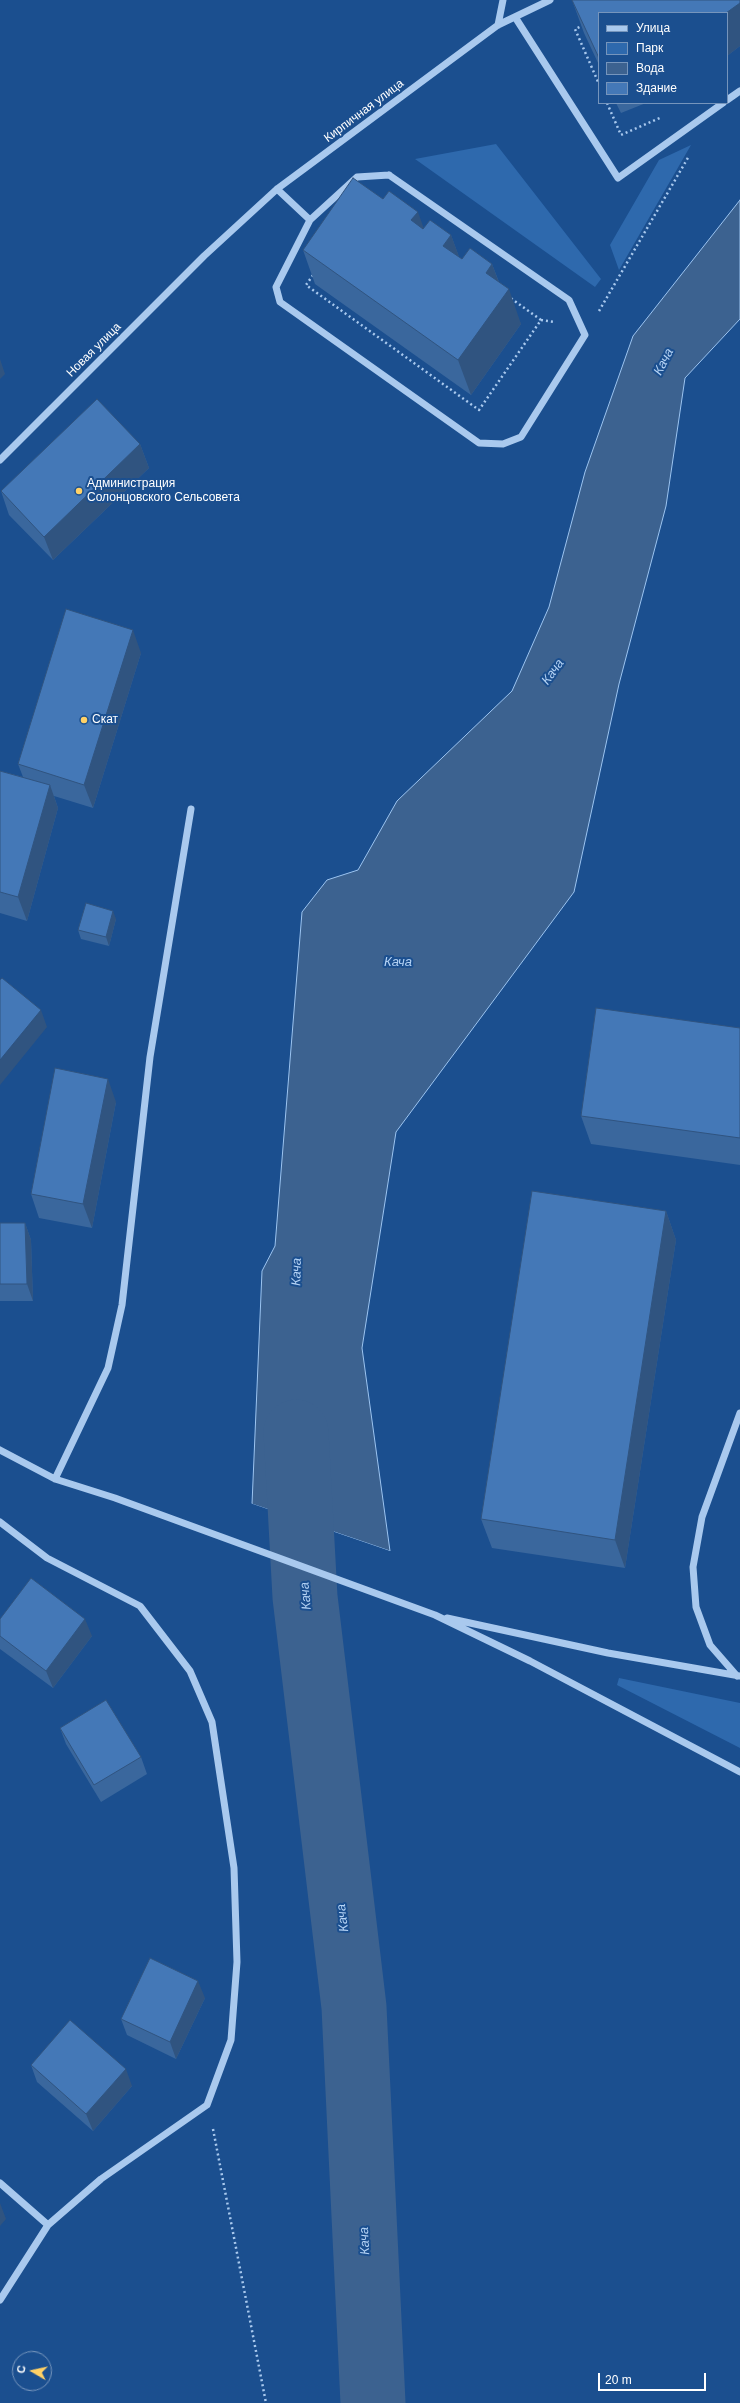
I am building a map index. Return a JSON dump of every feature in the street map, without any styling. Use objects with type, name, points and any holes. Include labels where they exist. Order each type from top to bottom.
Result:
[{"type":"street","points":[[498,25],[503,0]]},
{"type":"street","name":"Кирпичная улица","points":[[204,256],[277,190],[498,25],[550,0]]},
{"type":"street","points":[[515,17],[618,178],[722,104]]},
{"type":"street","points":[[728,99],[740,91]]},
{"type":"street","points":[[389,175],[569,300],[581,327],[585,335],[522,437],[503,444],[479,443],[280,302],[276,287],[310,220],[357,177],[389,175]]},
{"type":"street","points":[[277,190],[310,220]]},
{"type":"street","name":"Новая улица","points":[[0,460],[204,256]]},
{"type":"street","points":[[55,1478],[108,1368],[122,1305],[150,1057],[191,809]]},
{"type":"street","points":[[739,1676],[710,1645],[696,1607],[693,1567],[702,1517],[740,1413]]},
{"type":"street","points":[[0,1450],[55,1478],[115,1498],[435,1615],[530,1661],[740,1772]]},
{"type":"street","points":[[0,1522],[47,1558],[140,1606],[190,1670],[212,1722],[234,1868],[236,1962],[231,2040],[207,2105],[101,2179],[48,2225],[0,2300]]},
{"type":"street","points":[[435,1615],[608,1653],[739,1676]]},
{"type":"street","points":[[0,2183],[48,2225]]},
{"type":"path","points":[[587,24],[575,29],[598,82]]},
{"type":"path","points":[[607,104],[621,135],[664,115]]},
{"type":"path","points":[[541,320],[479,410],[306,285],[369,196],[541,320],[581,327],[592,324],[700,137],[695,123]]},
{"type":"path","points":[[207,2105],[221,2167],[266,2403]]},
{"type":"green space","points":[[496,144],[601,279],[595,287],[415,159]]},
{"type":"green space","points":[[691,145],[619,270],[610,245],[659,160]]},
{"type":"green space","points":[[619,1678],[740,1703],[740,1748],[617,1685]]},
{"type":"water","name":"Кача","points":[[740,200],[740,319],[685,378],[666,506],[619,684],[574,892],[396,1132],[362,1348],[390,1551],[252,1504],[262,1271],[275,1246],[302,912],[327,880],[358,870],[397,801],[512,691],[549,607],[585,472],[633,336]]},
{"type":"pier","points":[[250,1503],[392,1552],[389,1553],[251,1506]]},
{"type":"building","points":[[572,0],[740,0],[740,3],[727,12],[598,12],[598,56]]},
{"type":"building","points":[[353,178],[383,199],[389,191],[418,212],[411,220],[423,229],[430,220],[451,235],[443,246],[462,259],[470,248],[492,264],[486,273],[509,289],[458,360],[303,250]]},
{"type":"building","points":[[97,399],[140,444],[44,537],[1,491]]},
{"type":"building","name":"Скат","points":[[66,609],[133,630],[84,785],[18,764]]},
{"type":"building","points":[[0,771],[50,785],[18,897],[0,892]]},
{"type":"building","points":[[86,903],[113,911],[106,937],[78,930]]},
{"type":"building","points":[[2,978],[41,1010],[0,1060],[0,980]]},
{"type":"building","points":[[596,1008],[740,1028],[740,1138],[581,1116]]},
{"type":"building","points":[[55,1068],[108,1079],[83,1204],[31,1194]]},
{"type":"building","points":[[532,1191],[666,1211],[615,1540],[481,1519]]},
{"type":"building","points":[[0,1223],[25,1223],[27,1284],[0,1284]]},
{"type":"building","points":[[31,1578],[85,1619],[46,1671],[0,1636],[0,1619]]},
{"type":"building","points":[[106,1700],[141,1757],[94,1785],[60,1728]]},
{"type":"building","points":[[150,1958],[198,1981],[170,2042],[121,2019]]},
{"type":"building","points":[[70,2020],[126,2069],[86,2114],[31,2065]]},
{"type":"waterway","name":"Кача","points":[[296,1432],[305,1597],[354,2007],[373,2403]]},
{"type":"place","name":"Администрация Солонцовского Сельсовета","points":[[79,491]]},
{"type":"place","name":"Скат","points":[[84,720]]}]
